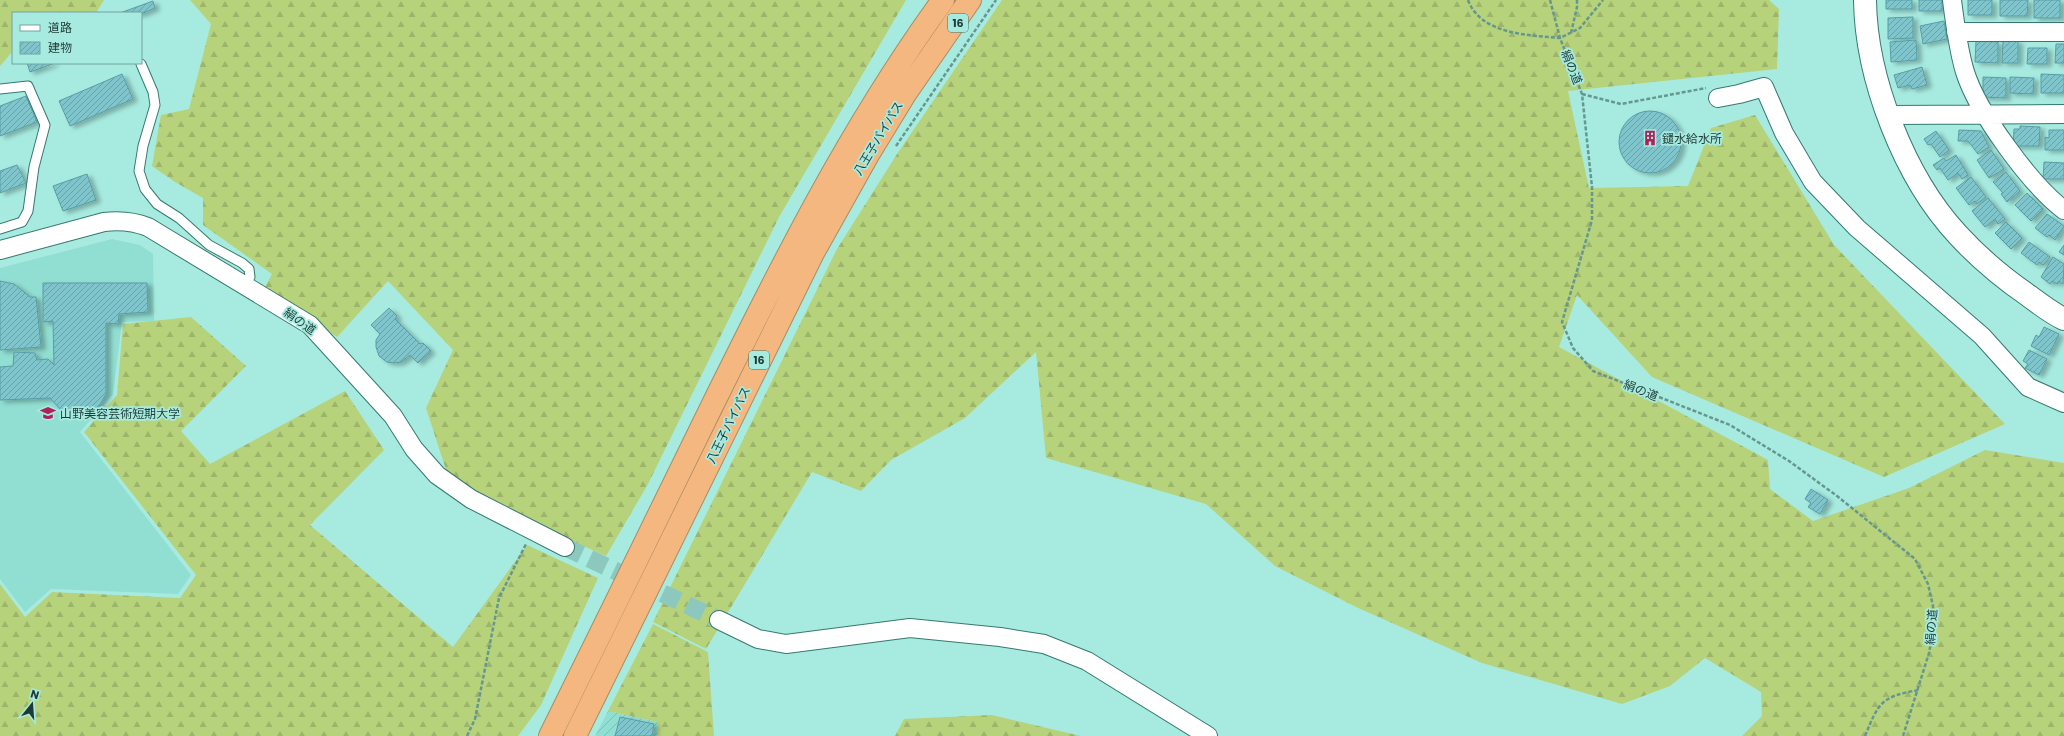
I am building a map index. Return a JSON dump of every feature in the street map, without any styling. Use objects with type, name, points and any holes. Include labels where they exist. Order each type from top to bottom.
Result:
[{"type":"highway","name":"八王子バイパス","points":[[550,736],[794,242],[853,135],[943,0]]},
{"type":"highway","name":"八王子バイパス","points":[[576,736],[813,253],[869,152],[937,47],[970,0]]},
{"type":"highway","name":"16","points":[[937,47],[979,0]]},
{"type":"street","points":[[1865,0],[1876,77],[1889,115],[1929,197],[1957,234],[1984,261],[2018,288],[2064,319]]},
{"type":"street","points":[[1952,0],[1956,32],[1965,73],[1985,114],[2029,175],[2060,203]]},
{"type":"street","points":[[1956,32],[2064,32]]},
{"type":"street","points":[[1718,98],[1764,87],[1784,133],[1813,182],[1857,228],[1982,336],[2028,387],[2064,403]]},
{"type":"street","points":[[1889,115],[2064,114]]},
{"type":"street","name":"絹の道","points":[[0,250],[104,222],[119,220],[137,222],[148,227],[310,325],[393,416],[414,449],[436,476],[471,499],[565,547]]},
{"type":"street","points":[[719,620],[758,639],[786,644],[910,628],[1000,637],[1044,644],[1087,661],[1208,736]]},
{"type":"lane","points":[[141,64],[153,92],[155,105],[143,146],[139,171],[145,188],[157,204],[179,218],[209,245],[246,266],[249,269],[250,277],[246,286]]},
{"type":"lane","points":[[0,89],[28,86],[45,125],[34,167],[28,211],[22,222],[0,229]]},
{"type":"path","name":"絹の道","points":[[1468,0],[1470,7],[1485,22],[1517,33],[1560,38],[1582,94],[1592,187],[1592,220],[1562,322],[1573,348],[1593,371],[1730,425],[1789,461],[1837,496],[1915,559],[1928,584],[1933,606],[1933,632],[1929,653],[1904,736]]},
{"type":"path","points":[[1550,0],[1560,38],[1571,34],[1580,28],[1603,0]]},
{"type":"path","points":[[1571,34],[1577,7],[1577,0]]},
{"type":"path","points":[[1582,94],[1621,104],[1679,94],[1705,87],[1718,98]]},
{"type":"path","points":[[468,736],[475,719],[499,598],[532,531]]},
{"type":"path","points":[[1865,736],[1876,708],[1896,694],[1918,690]]},
{"type":"shaded area","name":"山野美容芸術短期大学","points":[[112,239],[140,245],[153,254],[154,321],[122,322],[113,394],[80,432],[191,575],[178,594],[51,589],[25,612],[0,579],[0,268]]},
{"type":"shaded area","points":[[608,711],[658,722],[657,736],[595,736]]},
{"type":"green space","points":[[0,0],[104,0],[97,12],[12,12],[12,52],[0,66]]},
{"type":"green space","points":[[190,0],[906,0],[779,217],[648,484],[606,556],[508,513],[447,473],[426,408],[453,350],[388,281],[337,337],[265,287],[272,274],[203,225],[203,198],[175,182],[152,166],[161,115],[189,109],[211,24]]},
{"type":"green space","points":[[1002,0],[1769,0],[1779,9],[1777,69],[1568,91],[1589,188],[1688,186],[1711,128],[1755,115],[1834,245],[2005,424],[1884,477],[1652,377],[1577,295],[1559,347],[1768,460],[1770,489],[1813,521],[1909,488],[1985,450],[2064,463],[2064,736],[1742,736],[1762,716],[1761,692],[1705,658],[1670,686],[1622,704],[1482,663],[1356,607],[1275,566],[1206,504],[1046,458],[1036,352],[965,418],[891,460],[861,491],[812,472],[706,649],[653,622],[837,249],[897,154]]},
{"type":"green space","points":[[191,317],[246,366],[181,431],[210,464],[345,391],[384,450],[310,525],[453,647],[527,545],[598,578],[541,705],[518,736],[0,736],[0,584],[25,617],[52,592],[180,598],[196,575],[84,432],[117,395],[123,324]]},
{"type":"green space","points":[[653,624],[708,652],[714,736],[657,736],[658,722],[608,711]]},
{"type":"green space","points":[[992,715],[1081,736],[895,736],[904,719]]},
{"type":"building","points":[[1886,0],[1912,0],[1912,9],[1886,9]]},
{"type":"building","points":[[1919,0],[1942,0],[1942,11],[1919,11]]},
{"type":"building","points":[[1968,0],[1992,0],[1992,15],[1968,15]]},
{"type":"building","points":[[2000,0],[2028,0],[2027,16],[2000,16]]},
{"type":"building","points":[[2034,0],[2060,0],[2060,18],[2034,18]]},
{"type":"building","points":[[153,1],[155,8],[142,14],[142,12],[123,12]]},
{"type":"building","points":[[1913,17],[1913,38],[1888,39],[1888,18]]},
{"type":"building","points":[[1944,21],[1947,39],[1923,44],[1920,26]]},
{"type":"building","points":[[1916,40],[1917,60],[1891,62],[1890,42]]},
{"type":"building","points":[[1976,41],[1998,42],[1998,63],[1975,62]]},
{"type":"building","points":[[2003,41],[2018,41],[2018,63],[2002,63]]},
{"type":"building","points":[[2056,44],[2064,44],[2064,63],[2055,63]]},
{"type":"building","points":[[2028,48],[2047,48],[2047,64],[2027,64]]},
{"type":"building","points":[[27,64],[52,64],[30,72]]},
{"type":"building","points":[[1922,67],[1927,85],[1912,89],[1910,85],[1898,88],[1894,75]]},
{"type":"building","points":[[122,74],[133,99],[70,126],[59,101]]},
{"type":"building","points":[[2041,74],[2064,75],[2064,93],[2041,93]]},
{"type":"building","points":[[1983,77],[2006,78],[2006,98],[1983,97]]},
{"type":"building","points":[[2010,77],[2034,78],[2033,94],[2010,93]]},
{"type":"building","points":[[26,96],[37,122],[0,136],[0,106]]},
{"type":"building","name":"鑓水給水所","points":[[1644,111],[1656,111],[1672,120],[1679,130],[1681,142],[1679,154],[1672,164],[1656,173],[1644,173],[1633,168],[1624,159],[1619,148],[1619,136],[1624,125],[1633,116]]},
{"type":"building","points":[[2020,126],[2040,127],[2039,146],[2013,146],[2014,129],[2020,129]]},
{"type":"building","points":[[1959,130],[1981,131],[1989,147],[1978,154],[1968,141],[1958,141]]},
{"type":"building","points":[[2049,130],[2064,130],[2064,150],[2045,150],[2045,137],[2049,138]]},
{"type":"building","points":[[1936,131],[1949,150],[1940,157],[1931,144],[1928,145],[1924,139]]},
{"type":"building","points":[[1991,150],[2004,169],[1989,178],[1977,160]]},
{"type":"building","points":[[1956,155],[1968,175],[1962,179],[1958,173],[1948,180],[1940,168],[1937,170],[1933,165],[1944,158],[1946,161]]},
{"type":"building","points":[[2044,162],[2064,163],[2064,179],[2043,179]]},
{"type":"building","points":[[17,165],[26,183],[0,193],[0,171]]},
{"type":"building","points":[[2006,172],[2020,191],[2007,202],[2001,194],[2003,193],[1993,182]]},
{"type":"building","points":[[87,174],[96,200],[63,211],[53,186]]},
{"type":"building","points":[[1971,177],[1986,197],[1977,204],[1975,201],[1969,205],[1956,188]]},
{"type":"building","points":[[2027,193],[2043,209],[2031,221],[2015,205]]},
{"type":"building","points":[[1988,198],[2005,219],[1998,224],[1995,219],[1985,227],[1972,211]]},
{"type":"building","points":[[2047,214],[2064,226],[2055,240],[2049,235],[2047,237],[2035,228]]},
{"type":"building","points":[[2006,222],[2022,238],[2011,249],[1995,233]]},
{"type":"building","points":[[2029,242],[2050,257],[2043,265],[2039,262],[2037,265],[2021,253]]},
{"type":"building","points":[[2064,245],[2064,255],[2059,252]]},
{"type":"building","points":[[2053,257],[2064,264],[2063,284],[2059,281],[2057,284],[2052,281],[2050,284],[2041,277]]},
{"type":"building","points":[[0,281],[14,284],[30,297],[36,297],[41,347],[0,350]]},
{"type":"building","points":[[43,283],[147,283],[148,312],[119,314],[118,324],[106,323],[106,394],[98,408],[87,412],[63,412],[50,398],[0,400],[0,367],[13,366],[14,352],[35,353],[37,360],[48,359],[54,365],[53,321],[43,322]]},
{"type":"building","points":[[389,308],[397,316],[395,319],[420,344],[423,343],[431,351],[418,363],[410,355],[401,362],[394,363],[387,362],[379,356],[376,347],[376,340],[380,334],[371,325]]},
{"type":"building","points":[[2044,327],[2059,334],[2049,355],[2031,346],[2036,335],[2039,337]]},
{"type":"building","points":[[2029,350],[2047,359],[2039,375],[2025,368],[2028,364],[2023,361]]},
{"type":"building","points":[[1811,489],[1828,500],[1820,514],[1808,507],[1811,503],[1805,499]]},
{"type":"building","points":[[620,717],[654,724],[652,736],[615,736]]},
{"type":"tunnel","points":[[565,547],[719,620]]},
{"type":"place","name":"鑓水給水所","points":[[1650,138]]},
{"type":"place","name":"山野美容芸術短期大学","points":[[48,413]]}]
